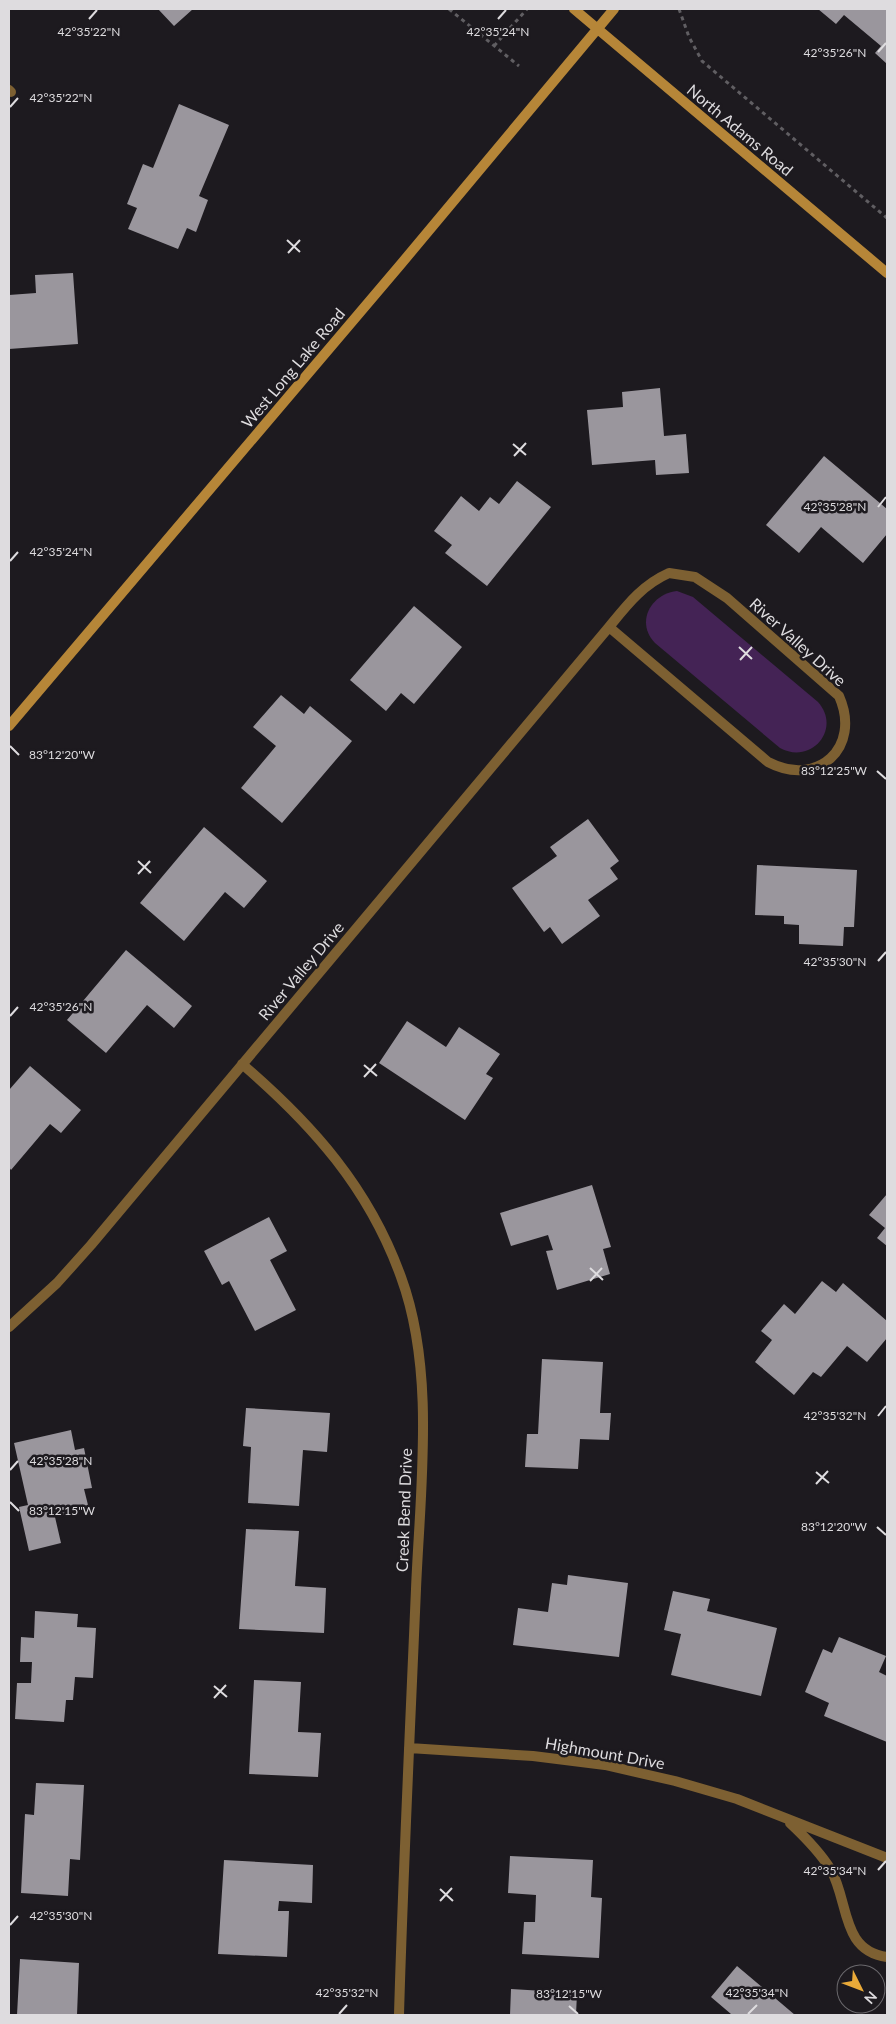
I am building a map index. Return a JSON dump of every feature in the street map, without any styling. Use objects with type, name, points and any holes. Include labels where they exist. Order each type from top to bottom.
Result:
[{"type":"main road","name":"North Adams Road","points":[[574,9],[887,273]]},
{"type":"main road","name":"West Long Lake Road","points":[[9,726],[614,9]]},
{"type":"street","name":"River Valley Drive","points":[[9,1326],[57,1283],[85,1251],[640,590],[652,580],[669,573],[695,577],[727,598],[839,696],[845,716],[843,739],[830,760],[818,767],[797,771],[778,768],[768,762],[609,628]]},
{"type":"street","name":"Creek Bend Drive","points":[[242,1064],[304,1122],[336,1158],[362,1194],[385,1236],[402,1279],[415,1326],[420,1371],[422,1417],[399,2015]]},
{"type":"street","name":"Highmount Drive","points":[[409,1748],[533,1756],[605,1765],[675,1781],[737,1799],[788,1820],[866,1848],[887,1858]]},
{"type":"street","name":"Highmount Drive","points":[[788,1820],[811,1844],[830,1870],[841,1895],[849,1926],[857,1942],[874,1955],[887,1957]]},
{"type":"path","points":[[450,9],[519,66]]},
{"type":"path","points":[[494,46],[527,9]]},
{"type":"path","points":[[679,9],[689,37],[702,61],[887,218]]},
{"type":"shaded area","points":[[677,591],[693,597],[818,702],[825,712],[827,723],[825,733],[820,742],[802,752],[792,752],[780,748],[655,643],[649,635],[646,626],[649,610],[660,597]]},
{"type":"building","points":[[158,9],[193,9],[174,26]]},
{"type":"building","points":[[818,9],[887,9],[887,64],[875,53],[881,46],[844,15],[836,24]]},
{"type":"building","points":[[179,104],[229,125],[199,196],[208,200],[196,232],[187,228],[178,249],[128,229],[137,208],[127,204],[143,164],[153,168]]},
{"type":"building","points":[[73,273],[78,344],[9,349],[9,295],[36,293],[35,275]]},
{"type":"building","points":[[660,388],[664,436],[686,434],[689,473],[656,475],[655,460],[592,465],[587,410],[623,407],[622,392]]},
{"type":"building","points":[[824,456],[887,509],[887,534],[863,563],[821,527],[799,553],[766,525]]},
{"type":"building","points":[[517,481],[551,507],[487,586],[445,553],[452,545],[434,531],[461,496],[479,511],[490,497],[499,504]]},
{"type":"building","points":[[414,606],[462,647],[414,704],[401,693],[386,711],[350,680]]},
{"type":"building","points":[[281,695],[304,714],[310,706],[352,741],[282,823],[241,788],[276,746],[253,727]]},
{"type":"building","points":[[588,819],[619,861],[610,868],[618,879],[588,900],[600,916],[562,944],[550,927],[544,932],[512,888],[557,856],[550,847]]},
{"type":"building","points":[[204,827],[267,881],[244,908],[225,892],[184,941],[140,903]]},
{"type":"building","points":[[757,865],[857,870],[854,927],[844,927],[843,946],[799,944],[799,925],[784,924],[784,916],[755,915]]},
{"type":"building","points":[[126,950],[192,1006],[174,1028],[147,1005],[106,1053],[67,1020]]},
{"type":"building","points":[[407,1021],[446,1047],[459,1027],[500,1054],[486,1074],[493,1078],[465,1120],[379,1063]]},
{"type":"building","points":[[30,1066],[81,1110],[61,1133],[50,1124],[11,1170],[9,1167],[9,1090]]},
{"type":"building","points":[[592,1185],[611,1247],[603,1249],[610,1274],[557,1290],[546,1251],[553,1250],[548,1235],[511,1246],[500,1213]]},
{"type":"building","points":[[887,1194],[887,1246],[877,1238],[885,1228],[869,1215]]},
{"type":"building","points":[[269,1217],[287,1251],[270,1260],[296,1310],[255,1331],[229,1281],[222,1285],[204,1251]]},
{"type":"building","points":[[822,1281],[836,1292],[843,1283],[887,1321],[887,1338],[867,1362],[847,1346],[821,1377],[813,1372],[794,1395],[755,1362],[772,1340],[761,1331],[784,1304],[795,1314]]},
{"type":"building","points":[[542,1359],[603,1362],[600,1413],[611,1413],[609,1440],[580,1439],[578,1469],[525,1467],[527,1434],[538,1434]]},
{"type":"building","points":[[246,1408],[330,1413],[327,1452],[303,1450],[299,1506],[248,1503],[251,1447],[243,1446]]},
{"type":"building","points":[[71,1430],[75,1450],[84,1448],[92,1488],[84,1489],[89,1509],[55,1517],[61,1543],[29,1551],[19,1507],[28,1505],[14,1443]]},
{"type":"building","points":[[246,1529],[299,1531],[295,1586],[326,1588],[324,1633],[239,1629]]},
{"type":"building","points":[[568,1575],[628,1583],[619,1657],[513,1645],[518,1608],[548,1612],[552,1583],[567,1585]]},
{"type":"building","points":[[673,1591],[710,1599],[707,1611],[777,1628],[761,1696],[671,1675],[681,1634],[664,1630]]},
{"type":"building","points":[[35,1611],[78,1614],[77,1627],[96,1628],[93,1678],[75,1677],[73,1700],[66,1700],[64,1722],[15,1719],[17,1683],[31,1683],[32,1662],[20,1662],[21,1637],[34,1638]]},
{"type":"building","points":[[839,1637],[886,1656],[879,1672],[887,1676],[887,1742],[824,1716],[829,1703],[805,1692],[823,1649],[832,1653]]},
{"type":"building","points":[[254,1680],[301,1682],[298,1732],[321,1733],[318,1777],[249,1774]]},
{"type":"building","points":[[36,1783],[84,1785],[80,1860],[70,1859],[68,1896],[21,1893],[25,1814],[34,1815]]},
{"type":"building","points":[[510,1856],[593,1860],[591,1897],[602,1898],[599,1958],[522,1954],[524,1922],[535,1922],[536,1895],[508,1893]]},
{"type":"building","points":[[224,1860],[313,1865],[312,1903],[279,1901],[278,1911],[289,1911],[287,1957],[218,1954]]},
{"type":"building","points":[[20,1959],[79,1963],[77,2015],[17,2015]]},
{"type":"building","points":[[737,1966],[795,2015],[730,2015],[711,1997]]},
{"type":"building","points":[[511,1989],[577,1993],[576,2015],[510,2015]]}]
